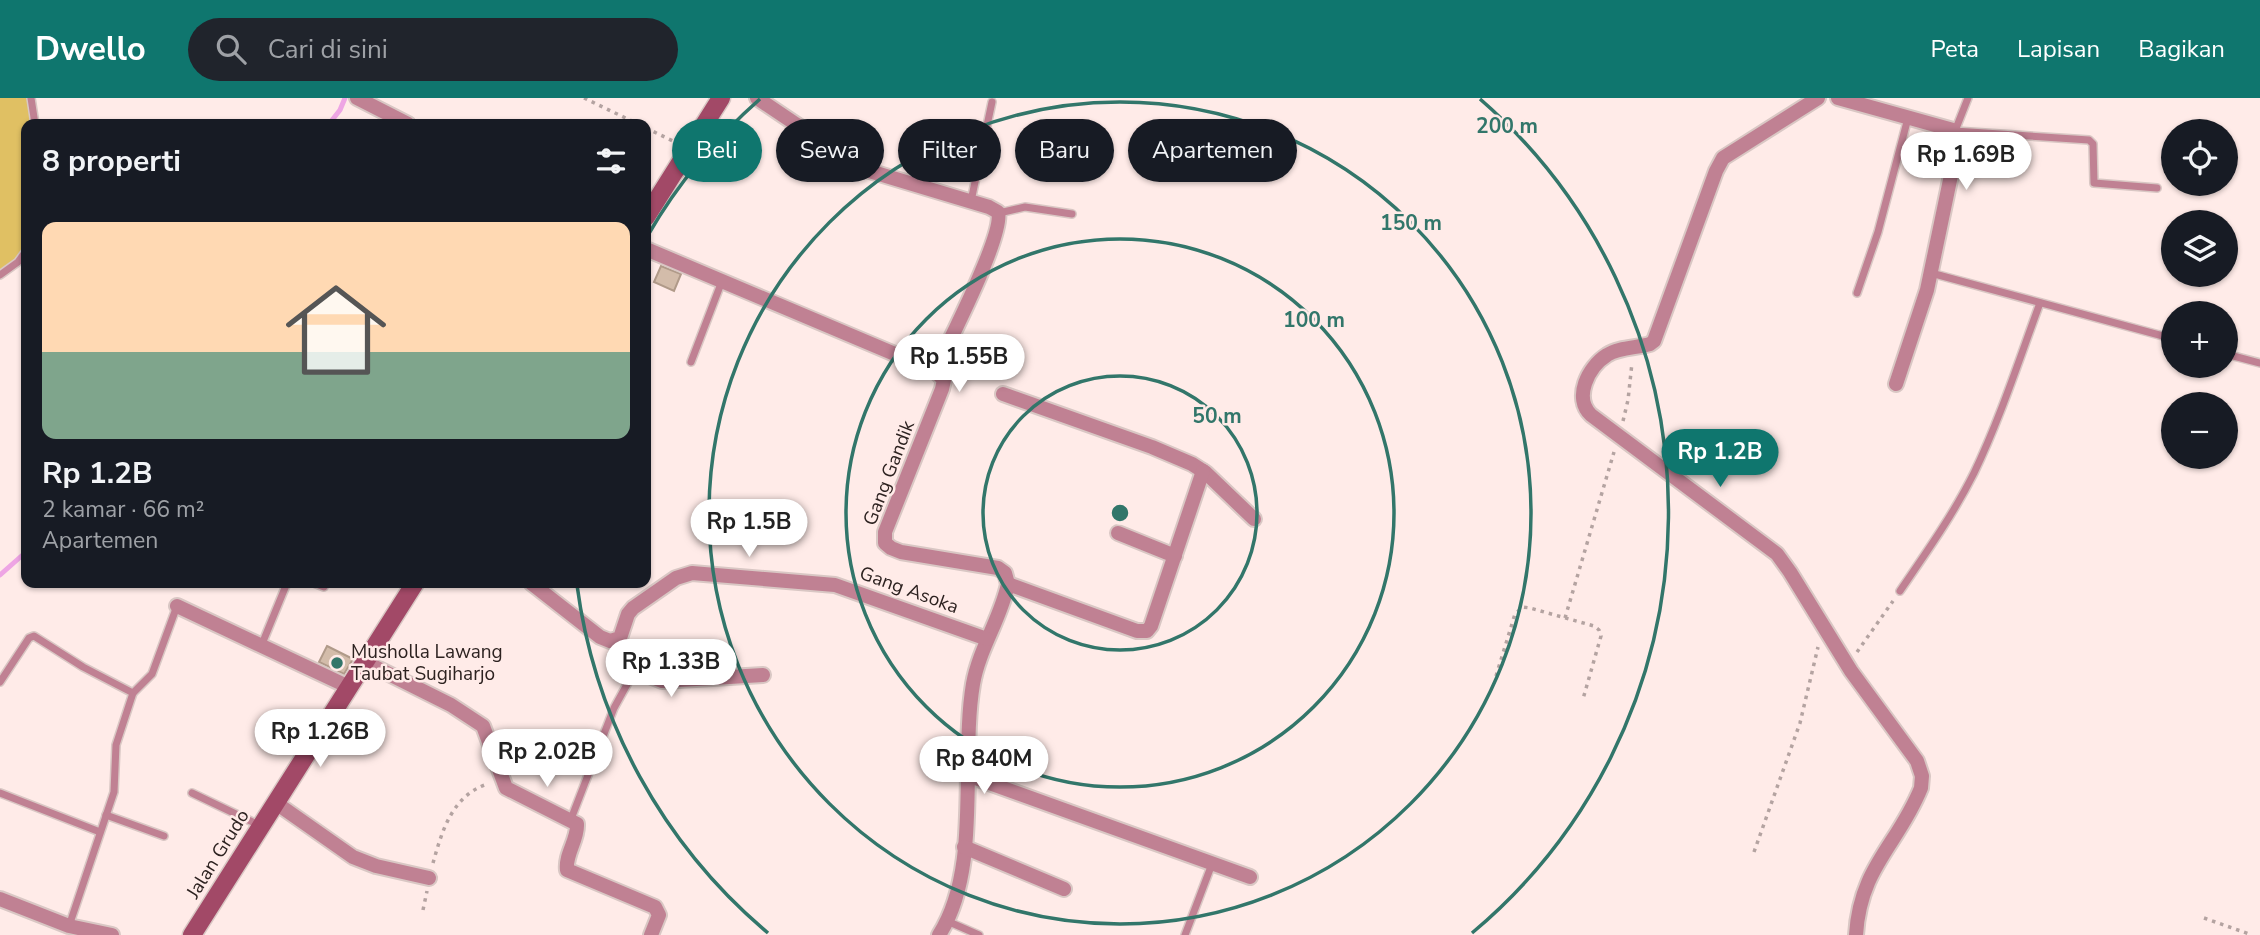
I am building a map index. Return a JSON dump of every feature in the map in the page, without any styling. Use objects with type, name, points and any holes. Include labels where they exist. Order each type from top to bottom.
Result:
[{"type":"street","points":[[358,98],[390,119]]},
{"type":"street","points":[[708,119],[721,98]]},
{"type":"street","points":[[651,251],[935,372],[988,254],[999,222],[999,213],[989,207],[846,164],[806,131],[757,98]]},
{"type":"street","points":[[1818,98],[1723,158],[1654,341],[1609,354],[1600,360],[1581,396],[1587,411],[1777,554],[1847,665],[1912,754],[1922,776],[1918,796],[1867,881],[1860,903],[1856,935]]},
{"type":"street","points":[[1838,98],[1955,131],[1959,140],[1931,273],[1896,384]]},
{"type":"street","points":[[651,210],[672,176]]},
{"type":"street","name":"Gang Gandik","points":[[935,372],[943,378],[942,389],[885,532],[885,543],[901,552],[998,568],[1005,573],[1008,584]]},
{"type":"street","points":[[1003,394],[1152,447],[1203,471],[1254,519]]},
{"type":"street","points":[[939,935],[958,895],[964,848],[972,687],[1008,584],[1137,631],[1147,631],[1151,626],[1203,471]]},
{"type":"street","points":[[1118,533],[1175,556]]},
{"type":"street","name":"Gang Asoka","points":[[616,640],[620,638],[628,614],[634,607],[676,578],[692,573],[835,585],[987,639]]},
{"type":"street","name":"Jalan Grudo","points":[[192,935],[412,588]]},
{"type":"street","points":[[537,588],[600,637],[616,640],[628,664],[635,670],[670,682],[763,675]]},
{"type":"street","points":[[177,606],[349,687]]},
{"type":"street","points":[[365,662],[451,705],[483,726],[502,780],[509,791],[576,823],[578,828],[566,862],[566,870],[655,907],[658,918],[651,935]]},
{"type":"street","points":[[967,775],[1250,877]]},
{"type":"street","points":[[276,803],[353,857],[376,866],[429,878]]},
{"type":"street","points":[[964,848],[1064,889]]},
{"type":"street","points":[[0,899],[69,926],[112,935]]},
{"type":"lane","points":[[30,98],[34,119]]},
{"type":"lane","points":[[1968,98],[1955,131],[2089,140],[2094,147],[2094,183],[2157,188]]},
{"type":"lane","points":[[971,202],[992,102]]},
{"type":"lane","points":[[1857,293],[1878,232],[1908,118]]},
{"type":"lane","points":[[999,213],[1025,207],[1072,215]]},
{"type":"lane","points":[[0,275],[21,258]]},
{"type":"lane","points":[[1931,273],[2161,336]]},
{"type":"lane","points":[[691,362],[722,281]]},
{"type":"lane","points":[[1900,591],[1938,535],[1973,474],[2040,303]]},
{"type":"lane","points":[[2238,357],[2260,363]]},
{"type":"lane","points":[[262,644],[285,588]]},
{"type":"lane","points":[[69,926],[116,783],[116,745],[133,693],[152,674],[177,606]]},
{"type":"lane","points":[[0,682],[29,638],[34,636],[83,667],[133,693]]},
{"type":"lane","points":[[571,819],[614,708],[635,670]]},
{"type":"lane","points":[[0,793],[100,832]]},
{"type":"lane","points":[[192,793],[261,826]]},
{"type":"lane","points":[[106,815],[164,836]]},
{"type":"lane","points":[[1185,935],[1212,863]]},
{"type":"lane","points":[[947,921],[979,935]]},
{"type":"path","points":[[584,98],[628,119]]},
{"type":"path","points":[[651,130],[672,141]]},
{"type":"path","points":[[1565,618],[1628,400],[1633,348]]},
{"type":"path","points":[[1847,665],[1900,591]]},
{"type":"path","points":[[1496,676],[1515,614],[1526,607],[1594,626],[1601,633],[1583,699]]},
{"type":"path","points":[[1754,852],[1800,723],[1822,625]]},
{"type":"path","points":[[423,910],[443,827],[469,792],[502,780]]},
{"type":"path","points":[[2204,918],[2252,935]]},
{"type":"shaded area","points":[[0,98],[31,98],[34,119],[21,119],[21,256],[0,275]]},
{"type":"building","points":[[661,266],[681,274],[674,291],[654,282]]},
{"type":"building","name":"Musholla Lawang Taubat Sugiharjo","points":[[327,646],[353,659],[344,674],[319,662]]},
{"type":"waterway","points":[[333,119],[345,98]]},
{"type":"waterway","points":[[0,575],[21,556]]},
{"type":"place","name":"Musholla Lawang Taubat Sugiharjo","points":[[337,663]]}]
